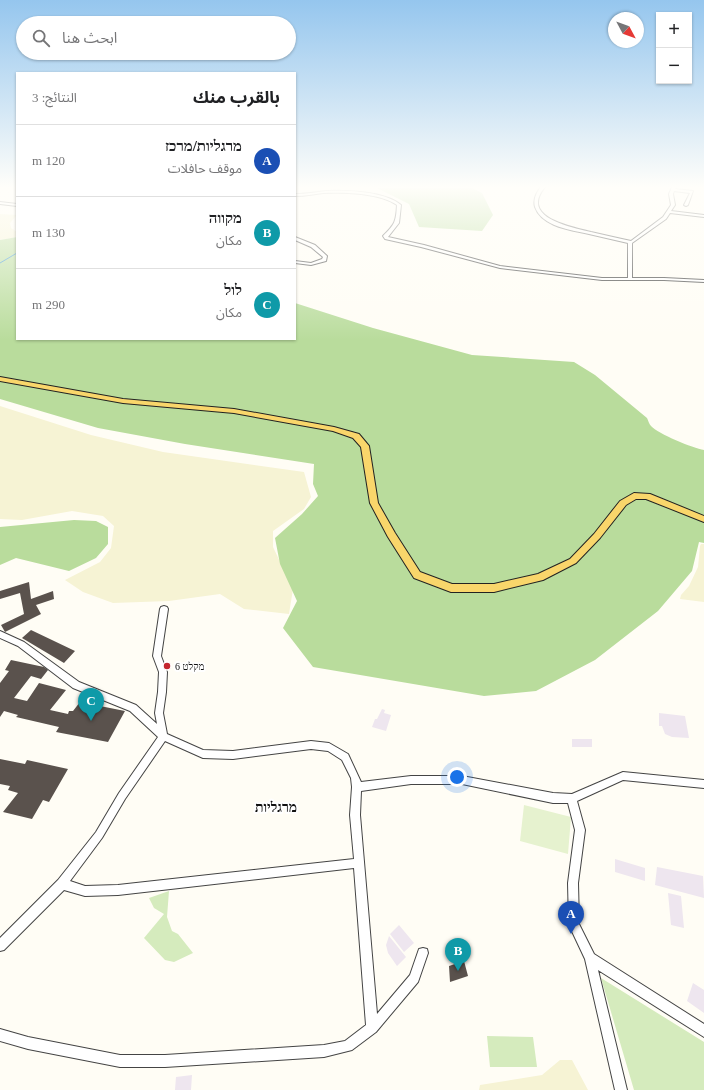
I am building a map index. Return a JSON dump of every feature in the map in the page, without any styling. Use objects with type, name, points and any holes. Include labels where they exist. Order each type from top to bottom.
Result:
[{"type":"main road","points":[[0,379],[123,402],[234,411],[334,429],[356,436],[365,446],[374,503],[391,535],[417,575],[451,588],[494,588],[540,577],[573,561],[597,536],[623,503],[634,496],[647,496],[704,519]]},
{"type":"street","points":[[296,238],[313,246],[325,257],[324,260],[319,263],[311,264],[296,262]]},
{"type":"street","points":[[386,238],[431,248],[482,263],[594,279],[704,281]]},
{"type":"street","points":[[613,238],[631,242],[637,238]]},
{"type":"street","points":[[630,279],[631,242]]},
{"type":"street","points":[[0,946],[62,884],[96,838],[122,796],[163,736],[159,713],[163,672],[157,656],[164,609]]},
{"type":"street","points":[[0,634],[21,644],[76,685],[133,708],[163,736],[203,754],[233,755],[310,745],[329,747],[345,757],[355,778],[357,787],[355,815],[372,1028]]},
{"type":"street","points":[[357,787],[411,780],[462,780],[553,798],[572,799],[623,776],[704,784]]},
{"type":"street","points":[[572,799],[580,830],[572,883],[574,925],[590,958],[621,1090]]},
{"type":"street","points":[[62,884],[84,891],[118,890],[359,863]]},
{"type":"street","points":[[0,1035],[28,1043],[120,1061],[165,1061],[231,1056],[324,1052],[348,1046],[372,1028],[414,978],[423,953]]},
{"type":"street","points":[[590,958],[704,1032]]},
{"type":"shaded area","points":[[0,238],[12,238],[0,240]]},
{"type":"shaded area","points":[[0,406],[91,435],[163,452],[304,472],[311,497],[304,509],[273,531],[273,547],[293,589],[289,614],[244,609],[220,594],[169,601],[113,603],[83,592],[65,580],[100,562],[111,548],[114,526],[103,516],[72,511],[22,520],[0,519]]},
{"type":"shaded area","points":[[701,544],[704,544],[704,602],[680,599],[681,595],[689,586],[698,567]]},
{"type":"shaded area","points":[[382,709],[385,710],[384,713],[391,715],[386,731],[372,727],[375,719],[377,719]]},
{"type":"shaded area","points":[[659,713],[685,716],[689,738],[672,737],[665,734],[662,726],[659,726]]},
{"type":"shaded area","points":[[572,739],[592,739],[592,747],[572,747]]},
{"type":"shaded area","points":[[615,859],[645,868],[645,881],[615,872]]},
{"type":"shaded area","points":[[657,867],[703,876],[704,898],[655,885]]},
{"type":"shaded area","points":[[668,893],[681,896],[684,928],[671,925]]},
{"type":"shaded area","points":[[399,925],[414,943],[404,952],[390,934]]},
{"type":"shaded area","points":[[389,936],[406,957],[397,966],[388,953],[386,945]]},
{"type":"shaded area","points":[[693,983],[704,990],[704,1013],[687,1001]]},
{"type":"shaded area","points":[[560,1060],[572,1060],[588,1090],[479,1090],[480,1085],[542,1075]]},
{"type":"shaded area","points":[[192,1075],[191,1090],[175,1090],[176,1077]]},
{"type":"green space","points":[[16,238],[16,340],[296,340],[296,303],[373,328],[472,355],[574,362],[595,375],[647,418],[650,425],[655,429],[692,447],[704,450],[704,543],[699,542],[692,571],[658,611],[595,660],[536,691],[484,696],[313,667],[283,628],[297,601],[280,564],[275,538],[302,514],[318,496],[313,484],[314,464],[185,444],[98,428],[0,399],[0,240]]},
{"type":"green space","points":[[74,520],[96,521],[108,527],[108,544],[96,558],[69,571],[16,558],[0,565],[0,527]]},
{"type":"green space","points":[[524,805],[571,817],[568,854],[520,841]]},
{"type":"green space","points":[[169,891],[167,917],[172,931],[178,934],[193,953],[174,962],[165,960],[144,938],[164,914],[154,908],[149,898]]},
{"type":"green space","points":[[601,978],[704,1042],[704,1090],[634,1090]]},
{"type":"green space","points":[[487,1036],[533,1037],[537,1067],[490,1067]]},
{"type":"building","points":[[29,582],[31,599],[53,591],[54,599],[36,605],[41,614],[5,632],[1,625],[24,614],[20,593],[0,599],[0,591]]},
{"type":"building","points":[[31,630],[75,651],[64,663],[22,638]]},
{"type":"building","points":[[11,660],[44,667],[48,670],[41,679],[31,676],[14,698],[27,701],[39,683],[66,690],[50,710],[68,714],[69,711],[73,711],[80,702],[125,711],[108,742],[56,732],[59,727],[16,717],[18,715],[4,711],[0,717],[0,683],[9,671],[5,670]]},
{"type":"building","points":[[0,759],[25,764],[27,760],[68,769],[49,802],[43,800],[32,819],[3,812],[18,793],[8,790],[10,786],[0,784]]},
{"type":"building","points":[[464,961],[468,976],[450,982],[449,966]]},
{"type":"waterway","points":[[0,263],[16,254]]},
{"type":"place","name":"מקלט 6","points":[[167,666]]},
{"type":"place","name":"לול","points":[[91,721]]},
{"type":"place","name":"מרגליות/מרכז","points":[[571,934]]},
{"type":"place","name":"מקווה","points":[[458,971]]},
{"type":"district","name":"מרגליות","points":[[276,807]]}]
